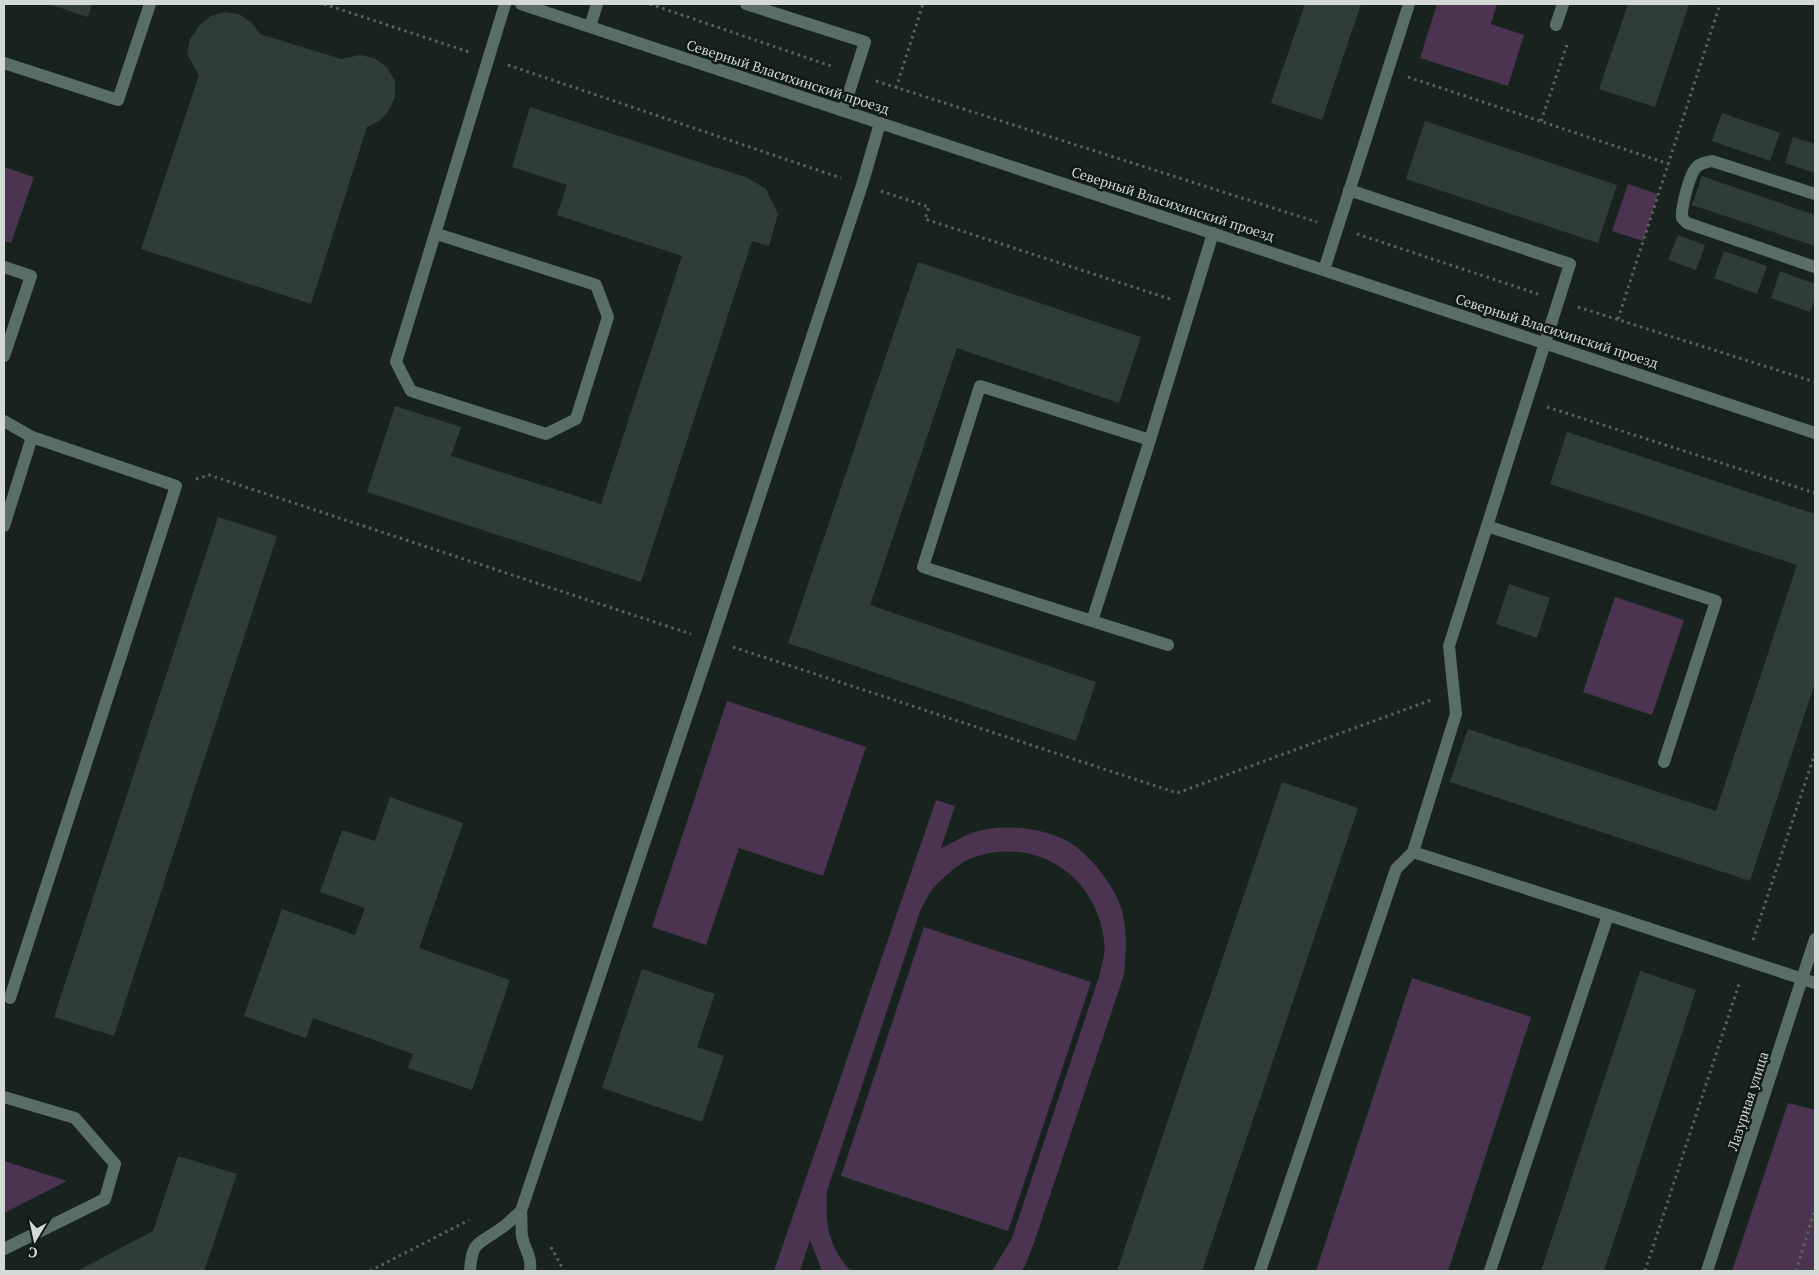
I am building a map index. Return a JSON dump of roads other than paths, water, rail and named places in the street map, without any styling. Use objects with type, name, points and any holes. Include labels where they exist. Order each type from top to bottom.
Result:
[{"type":"street","points":[[4,62],[118,100],[150,4]]},
{"type":"street","points":[[437,234],[596,285],[608,317],[576,420],[546,434],[411,391],[396,362],[437,234],[505,4]]},
{"type":"street","name":"Северный Власихинский проезд","points":[[521,4],[1815,432]]},
{"type":"street","points":[[590,27],[597,4]]},
{"type":"street","points":[[746,4],[865,42],[843,111]]},
{"type":"street","points":[[1324,270],[1409,4]]},
{"type":"street","points":[[1556,25],[1563,4]]},
{"type":"street","points":[[530,1271],[531,1264],[528,1251],[522,1237],[521,1211],[712,641],[862,185],[880,123]]},
{"type":"street","points":[[1815,194],[1712,161],[1701,163],[1694,169],[1681,208],[1682,218],[1687,223],[1815,267]]},
{"type":"street","points":[[1260,1271],[1396,869],[1413,852],[1456,714],[1449,646],[1570,264],[1349,190]]},
{"type":"street","points":[[1092,621],[1213,233]]},
{"type":"street","points":[[4,267],[31,276],[4,356]]},
{"type":"street","points":[[1150,440],[980,386],[922,566],[1168,645]]},
{"type":"street","points":[[4,421],[32,437],[176,486],[10,998]]},
{"type":"street","points":[[4,526],[32,437]]},
{"type":"street","points":[[1487,526],[1716,601],[1664,762]]},
{"type":"street","points":[[1413,852],[1809,981]]},
{"type":"street","points":[[1490,1271],[1608,915]]},
{"type":"street","name":"Лазурная улица","points":[[1707,1271],[1809,981],[1815,939]]},
{"type":"street","points":[[4,1097],[75,1118],[115,1164],[105,1199],[4,1249]]},
{"type":"street","points":[[470,1271],[474,1247],[485,1238],[500,1230],[521,1211]]}]
